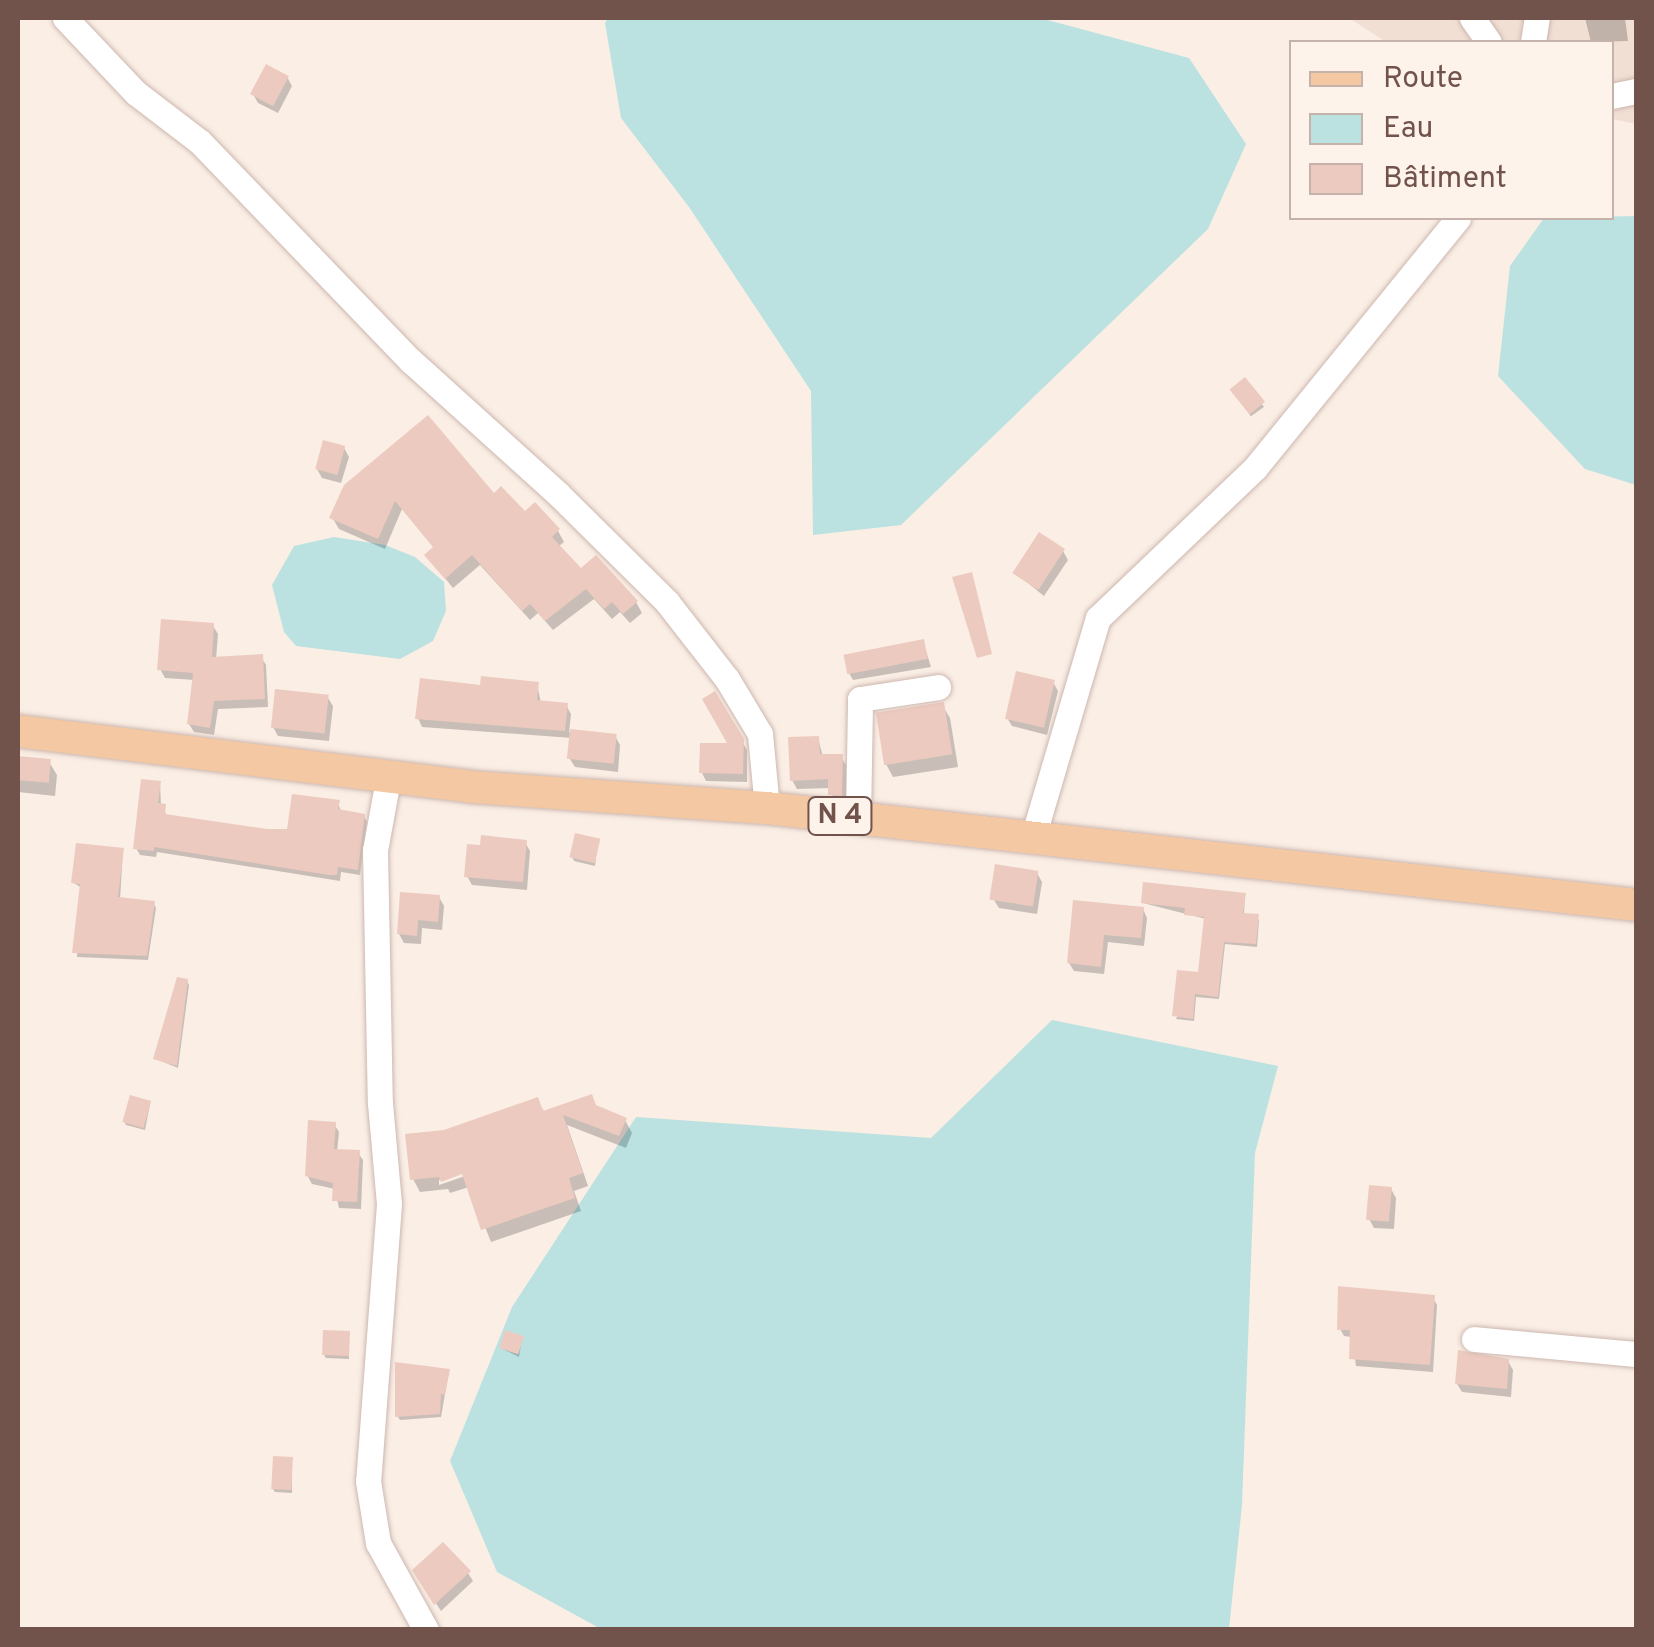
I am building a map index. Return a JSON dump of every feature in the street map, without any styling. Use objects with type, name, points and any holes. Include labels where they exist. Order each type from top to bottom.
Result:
[{"type":"main road","name":"N 4","points":[[30,732],[472,786],[767,808],[1636,905]]},
{"type":"street","points":[[65,18],[136,93],[200,142],[411,360],[558,494],[667,602],[727,679],[760,734],[767,808]]},
{"type":"street","points":[[1472,18],[1488,40]]},
{"type":"street","points":[[1033,837],[1098,618],[1256,468],[1456,220]]},
{"type":"street","points":[[858,818],[860,700],[938,687]]},
{"type":"street","points":[[389,774],[375,850],[380,1103],[389,1204],[368,1481],[378,1544],[426,1630]]},
{"type":"street","points":[[1474,1338],[1636,1354]]},
{"type":"shaded area","points":[[1349,18],[1636,18],[1636,124],[1614,119],[1614,40],[1383,40]]},
{"type":"water","points":[[608,18],[1040,18],[1189,58],[1246,144],[1208,229],[901,525],[813,535],[811,391],[689,207],[621,118],[605,23]]},
{"type":"water","points":[[1614,216],[1636,216],[1636,485],[1585,469],[1498,376],[1510,266],[1543,220],[1614,220]]},
{"type":"water","points":[[334,537],[385,545],[415,557],[444,582],[446,611],[433,641],[400,659],[296,646],[284,632],[272,585],[294,546]]},
{"type":"water","points":[[1052,1020],[1278,1066],[1255,1153],[1242,1505],[1229,1629],[601,1629],[497,1572],[450,1461],[512,1307],[636,1117],[931,1138]]},
{"type":"building","points":[[266,64],[289,76],[273,106],[250,94]]},
{"type":"building","points":[[1245,377],[1265,402],[1250,414],[1229,390]]},
{"type":"building","points":[[428,415],[494,493],[501,486],[525,511],[535,502],[560,529],[552,537],[581,568],[596,555],[638,601],[623,614],[612,602],[604,609],[586,589],[545,621],[530,604],[522,611],[472,555],[445,579],[424,555],[433,547],[395,501],[378,539],[329,518],[344,485]]},
{"type":"building","points":[[323,440],[345,446],[337,475],[315,469]]},
{"type":"building","points":[[1039,532],[1065,549],[1038,590],[1012,573]]},
{"type":"building","points":[[972,572],[992,654],[977,658],[952,577]]},
{"type":"building","points":[[161,619],[214,623],[212,657],[263,654],[265,699],[214,701],[210,728],[187,724],[193,673],[157,670]]},
{"type":"building","points":[[924,639],[928,659],[847,674],[844,655]]},
{"type":"building","points":[[1016,671],[1055,680],[1044,728],[1005,719]]},
{"type":"building","points":[[481,676],[539,682],[537,700],[568,703],[565,731],[415,719],[420,678],[480,685]]},
{"type":"building","points":[[275,689],[329,695],[325,733],[271,728]]},
{"type":"building","points":[[715,691],[744,739],[743,774],[699,773],[700,743],[727,743],[702,699]]},
{"type":"building","points":[[944,702],[952,754],[884,765],[876,713]]},
{"type":"building","points":[[570,729],[617,734],[614,764],[567,759]]},
{"type":"building","points":[[819,736],[820,754],[843,754],[842,796],[828,795],[828,779],[790,781],[788,737]]},
{"type":"building","points":[[18,756],[51,759],[49,783],[18,780]]},
{"type":"building","points":[[141,779],[161,781],[158,803],[166,804],[165,814],[267,829],[287,829],[292,794],[340,800],[338,809],[365,814],[358,870],[338,867],[337,875],[329,875],[154,847],[154,851],[133,849]]},
{"type":"building","points":[[575,833],[600,839],[595,863],[569,857]]},
{"type":"building","points":[[481,835],[527,840],[523,882],[464,877],[467,844],[480,845]]},
{"type":"building","points":[[76,843],[124,848],[118,897],[155,901],[147,956],[72,953],[80,884],[71,883]]},
{"type":"building","points":[[995,864],[1038,871],[1033,906],[989,900]]},
{"type":"building","points":[[1143,882],[1246,893],[1243,913],[1259,914],[1256,944],[1224,942],[1218,997],[1195,994],[1193,1019],[1172,1016],[1177,970],[1198,972],[1204,917],[1184,915],[1185,908],[1141,903]]},
{"type":"building","points":[[400,892],[440,895],[438,922],[418,920],[417,936],[397,934]]},
{"type":"building","points":[[1073,900],[1144,907],[1141,938],[1104,935],[1101,967],[1067,963]]},
{"type":"building","points":[[177,977],[188,979],[177,1066],[153,1059]]},
{"type":"building","points":[[592,1094],[596,1105],[627,1118],[619,1136],[563,1115],[583,1173],[569,1178],[575,1198],[481,1230],[462,1174],[441,1182],[439,1177],[410,1180],[405,1134],[444,1130],[538,1097],[543,1111]]},
{"type":"building","points":[[130,1095],[151,1101],[143,1128],[122,1122]]},
{"type":"building","points":[[308,1120],[336,1122],[334,1149],[360,1150],[357,1202],[332,1201],[333,1183],[305,1176]]},
{"type":"building","points":[[1369,1185],[1392,1187],[1389,1222],[1366,1220]]},
{"type":"building","points":[[1338,1286],[1435,1295],[1430,1365],[1349,1359],[1350,1330],[1337,1330]]},
{"type":"building","points":[[323,1330],[350,1331],[349,1356],[322,1355]]},
{"type":"building","points":[[505,1330],[524,1336],[518,1354],[499,1348]]},
{"type":"building","points":[[1458,1350],[1509,1359],[1507,1389],[1455,1384]]},
{"type":"building","points":[[395,1362],[450,1369],[445,1395],[441,1394],[440,1414],[395,1417]]},
{"type":"building","points":[[273,1456],[293,1457],[291,1490],[271,1489]]},
{"type":"building","points":[[443,1542],[471,1571],[434,1605],[412,1570]]}]
